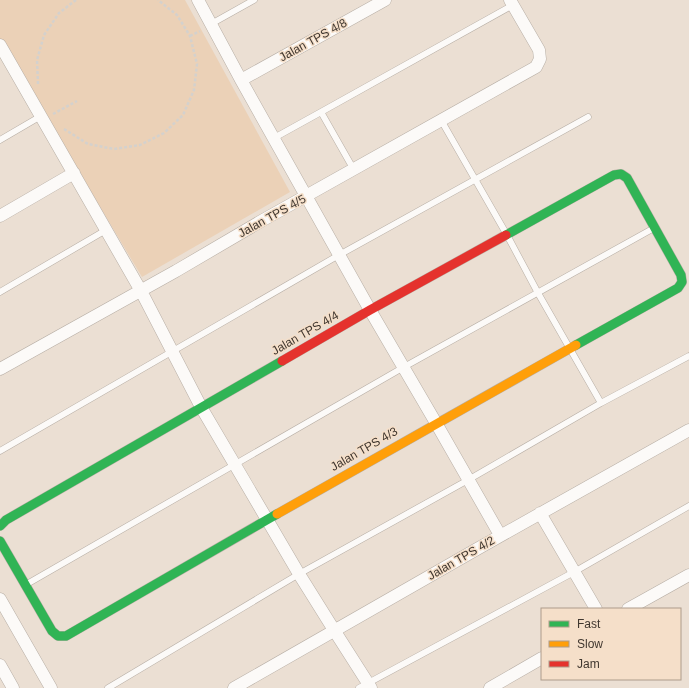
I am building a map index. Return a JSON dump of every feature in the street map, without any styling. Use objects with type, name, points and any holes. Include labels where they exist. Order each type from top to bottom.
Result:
[{"type":"street","points":[[198,0],[339,255],[500,536]]},
{"type":"street","name":"Jalan TPS 4/8","points":[[241,80],[385,0]]},
{"type":"street","name":"Jalan TPS 4/5","points":[[0,369],[141,291],[306,196],[536,67],[540,59],[539,50],[511,2]]},
{"type":"street","points":[[0,45],[5,65],[47,114],[74,173],[141,291],[201,408],[366,686]]},
{"type":"street","points":[[0,216],[74,173]]},
{"type":"street","name":"Jalan TPS 4/4","points":[[0,526],[6,520],[370,310],[614,175],[621,174],[627,178],[654,228]]},
{"type":"street","name":"Jalan TPS 4/3","points":[[26,585],[52,631],[58,636],[66,636],[267,519],[678,288],[682,282],[681,275],[654,228]]},
{"type":"street","name":"Jalan TPS 4/2","points":[[234,688],[540,513],[689,430]]},
{"type":"street","points":[[540,513],[595,608]]},
{"type":"street","points":[[0,541],[26,585]]},
{"type":"street","points":[[630,608],[689,575]]},
{"type":"street","points":[[0,599],[51,688]]},
{"type":"street","points":[[490,688],[541,659]]},
{"type":"street","points":[[0,665],[13,688]]},
{"type":"lane","points":[[211,24],[254,0]]},
{"type":"lane","points":[[274,138],[511,2]]},
{"type":"lane","points":[[321,112],[354,170]]},
{"type":"lane","points":[[0,140],[47,114]]},
{"type":"lane","points":[[0,451],[339,255],[588,118]]},
{"type":"lane","points":[[441,120],[601,403]]},
{"type":"lane","points":[[26,585],[404,367],[654,228]]},
{"type":"lane","points":[[0,292],[106,230]]},
{"type":"lane","points":[[108,688],[299,574],[468,480],[601,403],[689,356]]},
{"type":"lane","points":[[366,686],[574,572],[689,506]]},
{"type":"path","points":[[38,86],[37,60],[44,35],[59,13],[76,0]]},
{"type":"path","points":[[61,125],[65,130],[88,144],[114,149],[140,145],[164,133],[183,115],[194,90],[197,64],[190,36],[177,16],[158,0]]},
{"type":"path","points":[[47,114],[77,101]]},
{"type":"path","points":[[47,114],[56,120]]},
{"type":"shaded area","points":[[0,0],[185,0],[290,192],[142,277],[0,40]]},
{"type":"traffic: fast","points":[[506,235],[614,175],[621,174],[627,178],[681,275],[682,282],[678,288],[576,345]]},
{"type":"traffic: fast","points":[[0,526],[6,520],[282,361]]},
{"type":"traffic: fast","points":[[0,541],[52,631],[58,636],[66,636],[277,514]]},
{"type":"traffic: slow","points":[[277,514],[576,345]]},
{"type":"traffic: jam","points":[[282,361],[370,310],[506,235]]}]
